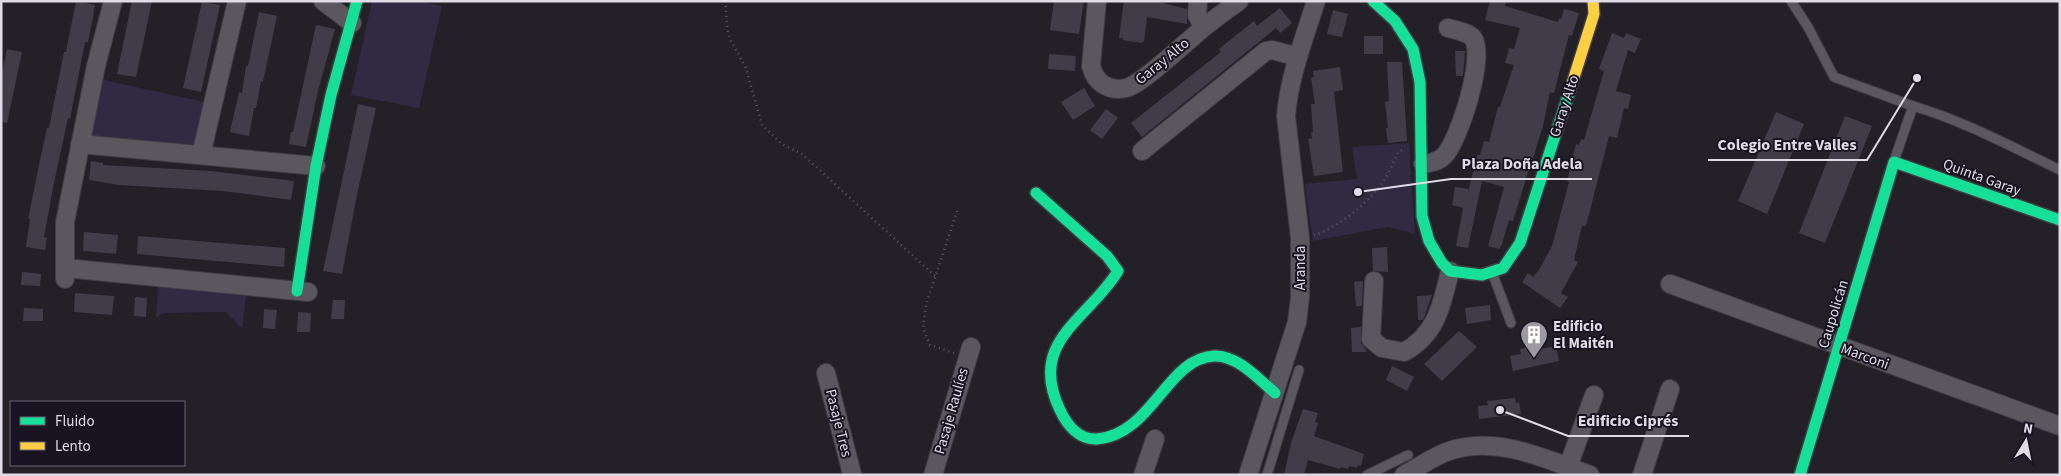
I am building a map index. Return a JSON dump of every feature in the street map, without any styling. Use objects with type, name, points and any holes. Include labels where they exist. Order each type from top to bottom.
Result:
[{"type":"street","points":[[113,1],[96,66],[65,222],[65,273],[302,291],[316,166],[331,95],[357,1]]},
{"type":"street","points":[[201,155],[237,1]]},
{"type":"street","points":[[323,1],[352,23]]},
{"type":"street","name":"Garay Alto","points":[[1097,1],[1091,66],[1093,75],[1108,87],[1127,88],[1203,27],[1239,1]]},
{"type":"street","points":[[1198,1],[1197,15],[1203,27]]},
{"type":"street","name":"Aranda","points":[[1248,475],[1297,322],[1300,297],[1300,238],[1286,116],[1288,96],[1298,57],[1316,1]]},
{"type":"street","points":[[1373,1],[1395,21],[1413,49],[1420,82],[1423,164],[1422,216],[1429,241],[1442,263],[1450,271],[1472,275],[1492,272]]},
{"type":"street","name":"Garay Alto","points":[[1492,272],[1503,268],[1520,243],[1594,14],[1593,1]]},
{"type":"street","points":[[1423,164],[1437,161],[1448,151],[1460,124],[1476,69],[1478,56],[1474,40],[1470,35],[1448,28]]},
{"type":"street","points":[[1142,151],[1266,51],[1278,51],[1298,57]]},
{"type":"street","points":[[80,144],[316,166]]},
{"type":"street","name":"Quinta Garay","points":[[1894,162],[2060,220]]},
{"type":"street","name":"Caupolicán","points":[[1800,475],[1894,162]]},
{"type":"street","points":[[1036,193],[1107,256],[1118,271],[1112,281],[1060,339],[1048,369],[1048,384],[1053,399],[1073,430],[1080,435],[1094,439],[1110,438],[1125,432],[1187,367],[1199,358],[1215,356],[1235,361],[1274,393]]},
{"type":"street","points":[[1374,281],[1371,339],[1382,348],[1404,352],[1410,349],[1436,322],[1450,271]]},
{"type":"street","name":"Marconi","points":[[1670,284],[2060,426]]},
{"type":"street","name":"Pasaje Raulíes","points":[[932,475],[969,352]]},
{"type":"street","name":"Pasaje Tres","points":[[826,373],[856,474]]},
{"type":"street","points":[[1642,475],[1670,389]]},
{"type":"street","points":[[1568,467],[1594,395]]},
{"type":"street","points":[[1143,475],[1155,438]]},
{"type":"street","points":[[1404,475],[1417,465],[1450,450],[1489,445],[1514,448],[1590,475]]},
{"type":"lane","points":[[1791,1],[1808,27],[1834,77],[1938,114],[2060,170]]},
{"type":"lane","points":[[1894,162],[1913,106]]},
{"type":"lane","points":[[1492,272],[1511,323]]},
{"type":"lane","points":[[1267,475],[1299,370]]},
{"type":"lane","points":[[1367,475],[1417,465]]},
{"type":"path","points":[[725,1],[728,32],[746,68],[762,125],[782,144],[802,154],[936,276]]},
{"type":"path","points":[[1327,231],[1352,214],[1385,180],[1399,151]]},
{"type":"path","points":[[957,211],[926,304],[923,328],[930,345],[969,352]]},
{"type":"shaded area","points":[[372,1],[418,1],[442,6],[419,108],[351,95]]},
{"type":"shaded area","points":[[100,79],[204,102],[194,148],[89,136]]},
{"type":"shaded area","points":[[1409,143],[1415,234],[1388,227],[1313,241],[1305,184],[1357,179],[1352,147]]},
{"type":"shaded area","points":[[158,286],[246,296],[242,328],[226,312],[164,313],[156,318]]},
{"type":"building","points":[[76,1],[95,5],[88,42],[85,42],[70,119],[68,118],[54,183],[44,237],[47,238],[45,250],[26,247],[30,219],[28,219]]},
{"type":"building","points":[[132,1],[152,1],[136,77],[117,74]]},
{"type":"building","points":[[1054,1],[1084,1],[1079,34],[1050,30]]},
{"type":"building","points":[[1124,1],[1155,1],[1187,9],[1187,24],[1147,17],[1144,41],[1142,43],[1123,40],[1123,38],[1119,38]]},
{"type":"building","points":[[1490,1],[1506,1],[1505,6],[1558,22],[1564,9],[1579,13],[1572,36],[1569,35],[1554,93],[1550,92],[1543,126],[1533,158],[1531,158],[1513,221],[1509,220],[1499,249],[1488,246],[1504,187],[1482,181],[1468,248],[1456,246],[1463,208],[1452,205],[1455,187],[1469,189],[1477,155],[1480,155],[1484,141],[1489,142],[1498,107],[1500,107],[1514,65],[1505,63],[1509,48],[1514,49],[1520,28],[1485,20]]},
{"type":"building","points":[[202,2],[220,5],[201,92],[183,88]]},
{"type":"building","points":[[1280,8],[1292,23],[1280,33],[1276,28],[1142,137],[1131,123],[1221,52],[1219,49],[1254,21],[1257,26]]},
{"type":"building","points":[[1333,10],[1348,14],[1342,37],[1327,34]]},
{"type":"building","points":[[259,12],[277,16],[249,136],[230,132],[239,92],[242,93],[246,66],[248,66]]},
{"type":"building","points":[[316,25],[335,29],[318,91],[306,147],[289,144]]},
{"type":"building","points":[[1612,33],[1624,38],[1626,33],[1641,39],[1635,53],[1628,50],[1616,91],[1631,95],[1628,109],[1624,108],[1617,138],[1609,136],[1586,226],[1582,226],[1574,260],[1578,262],[1561,293],[1568,297],[1560,308],[1522,282],[1528,273],[1533,277],[1539,270],[1552,246],[1569,182],[1567,181],[1576,144],[1579,145],[1581,139],[1584,140],[1604,71],[1599,69]]},
{"type":"building","points":[[1364,36],[1383,36],[1383,54],[1364,54]]},
{"type":"building","points":[[7,49],[22,52],[7,123],[1,122],[1,78]]},
{"type":"building","points":[[1455,51],[1465,51],[1463,76],[1456,76]]},
{"type":"building","points":[[1049,54],[1076,56],[1075,71],[1048,69]]},
{"type":"building","points":[[1387,62],[1402,62],[1407,141],[1388,143],[1385,102],[1389,101]]},
{"type":"building","points":[[1340,67],[1343,90],[1334,92],[1343,172],[1314,176],[1308,139],[1312,138],[1311,133],[1313,132],[1311,104],[1315,104],[1311,78],[1314,77],[1313,71]]},
{"type":"building","points":[[1084,88],[1095,106],[1073,120],[1061,102]]},
{"type":"building","points":[[358,104],[376,108],[342,274],[323,271]]},
{"type":"building","points":[[1106,109],[1118,118],[1102,139],[1090,130]]},
{"type":"building","points":[[1776,112],[1804,124],[1767,214],[1738,201]]},
{"type":"building","points":[[1845,116],[1872,126],[1825,243],[1799,233]]},
{"type":"building","points":[[91,161],[103,163],[103,165],[211,171],[294,181],[291,200],[223,191],[119,185],[89,180]]},
{"type":"building","points":[[84,232],[118,235],[116,254],[83,251]]},
{"type":"building","points":[[138,236],[285,248],[284,267],[137,254]]},
{"type":"building","points":[[1387,247],[1388,272],[1373,271],[1372,248]]},
{"type":"building","points":[[22,272],[41,274],[40,286],[21,285]]},
{"type":"building","points":[[1363,281],[1362,306],[1356,306],[1354,282]]},
{"type":"building","points":[[75,293],[114,296],[112,315],[74,312]]},
{"type":"building","points":[[1432,295],[1423,320],[1418,320],[1417,296]]},
{"type":"building","points":[[135,297],[147,298],[146,317],[134,316]]},
{"type":"building","points":[[333,300],[345,300],[344,319],[331,319]]},
{"type":"building","points":[[1490,305],[1491,320],[1467,324],[1465,308]]},
{"type":"building","points":[[24,308],[43,309],[43,321],[23,321]]},
{"type":"building","points":[[264,309],[277,310],[275,329],[263,328]]},
{"type":"building","points":[[298,312],[311,313],[310,332],[297,332]]},
{"type":"building","points":[[1361,327],[1361,343],[1367,352],[1352,352],[1351,328]]},
{"type":"building","points":[[1459,331],[1477,347],[1442,381],[1424,364]]},
{"type":"building","name":"Edificio El Maitén","points":[[1540,344],[1541,349],[1556,346],[1559,361],[1513,371],[1510,356],[1521,354],[1520,349]]},
{"type":"building","points":[[1392,366],[1414,377],[1407,391],[1386,380]]},
{"type":"building","points":[[1515,398],[1516,403],[1519,402],[1521,414],[1479,419],[1478,406],[1488,405],[1487,401]]},
{"type":"building","points":[[1303,409],[1318,413],[1315,422],[1318,423],[1314,436],[1364,454],[1361,466],[1358,465],[1357,468],[1349,466],[1348,469],[1341,467],[1340,469],[1308,460],[1304,475],[1284,475],[1291,443]]},
{"type":"traffic: fast","points":[[297,291],[316,166],[331,95],[357,1]]},
{"type":"traffic: fast","points":[[1373,1],[1395,21],[1413,49],[1420,82],[1422,216],[1429,241],[1442,263],[1450,271],[1482,275],[1503,268],[1520,243],[1570,90]]},
{"type":"traffic: fast","points":[[1800,475],[1894,162],[2060,220]]},
{"type":"traffic: fast","points":[[1036,193],[1107,256],[1118,271],[1106,288],[1065,333],[1056,349],[1051,366],[1052,386],[1060,410],[1074,430],[1091,439],[1116,434],[1132,425],[1146,412],[1184,369],[1198,360],[1214,356],[1223,357],[1240,364],[1275,393]]},
{"type":"traffic: slow","points":[[1570,90],[1594,14],[1593,1]]},
{"type":"place","name":"Colegio Entre Valles","points":[[1917,78]]},
{"type":"place","name":"Plaza Doña Adela","points":[[1358,192]]},
{"type":"place","name":"Edificio El Maitén","points":[[1534,359]]},
{"type":"place","name":"Edificio Ciprés","points":[[1500,410]]}]
